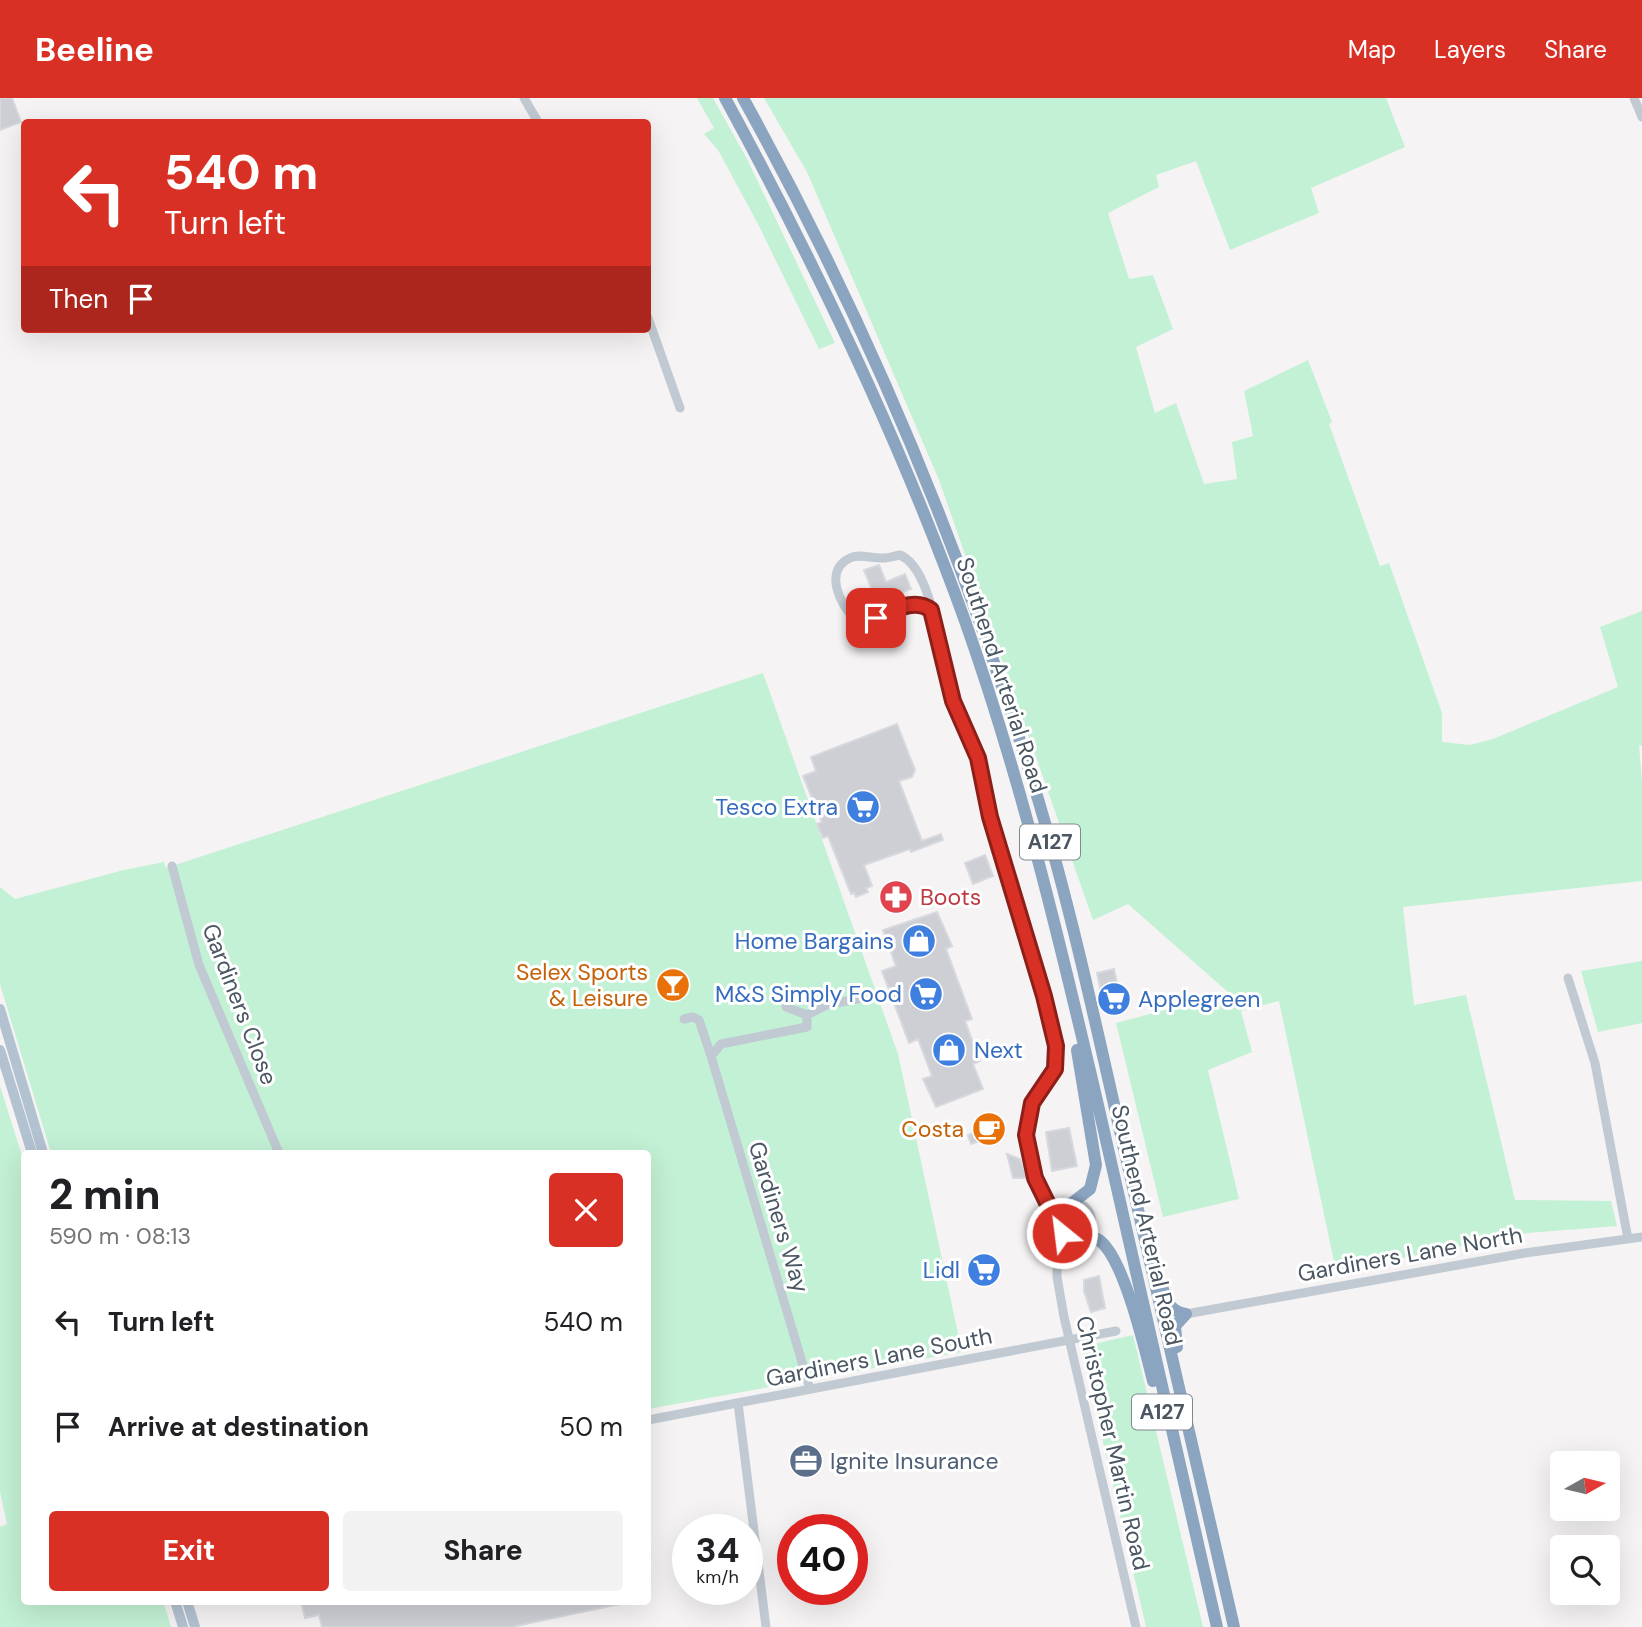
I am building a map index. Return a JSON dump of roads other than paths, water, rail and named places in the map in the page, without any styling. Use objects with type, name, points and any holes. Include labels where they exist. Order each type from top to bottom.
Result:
[{"type":"highway","name":"Southend Arterial Road","points":[[725,98],[782,202],[851,343],[914,488],[965,622],[1013,768],[1050,900],[1217,1627]]},
{"type":"highway","name":"Southend Arterial Road","points":[[743,98],[797,195],[866,338],[933,493],[979,617],[1027,763],[1065,895],[1234,1627]]},
{"type":"highway","name":"A127","points":[[1050,900],[1096,1155],[1095,1175],[1090,1189],[1072,1203]]},
{"type":"highway","name":"A127","points":[[1124,1150],[1167,1301],[1175,1311],[1186,1314]]},
{"type":"highway","name":"A127","points":[[1078,1236],[1090,1236],[1100,1241],[1120,1272],[1140,1332],[1202,1560]]},
{"type":"highway","name":"A127","points":[[1186,1314],[1178,1320],[1174,1334],[1218,1556]]},
{"type":"main road","points":[[0,1009],[43,1150]]},
{"type":"main road","points":[[0,1050],[31,1150]]},
{"type":"main road","points":[[176,1605],[183,1627]]},
{"type":"main road","points":[[188,1605],[195,1627]]},
{"type":"street","points":[[524,98],[536,119]]},
{"type":"street","points":[[1634,98],[1642,117]]},
{"type":"street","points":[[651,326],[680,408]]},
{"type":"street","points":[[934,615],[928,607],[916,604],[869,620],[856,620],[838,596],[836,580],[840,568],[848,559],[856,556],[904,557],[918,576],[934,615],[949,689],[978,758],[990,817],[1044,996],[1056,1046],[1055,1069],[1032,1103],[1026,1127],[1027,1144],[1035,1178],[1058,1224],[1066,1235],[1078,1236]]},
{"type":"street","name":"Gardiners Close","points":[[172,866],[199,965],[278,1150]]},
{"type":"street","points":[[1568,978],[1595,1063],[1628,1239]]},
{"type":"street","points":[[786,1007],[807,1015],[827,1005],[861,998]]},
{"type":"street","points":[[711,1056],[721,1044],[807,1027],[807,1015]]},
{"type":"street","name":"Gardiners Way","points":[[684,1019],[693,1017],[699,1020],[810,1389]]},
{"type":"street","points":[[1035,1178],[1049,1197],[1061,1203],[1072,1203],[1086,1208],[1091,1217],[1090,1226],[1065,1245],[1057,1267]]},
{"type":"street","points":[[1058,1224],[1059,1210],[1072,1203]]},
{"type":"street","name":"Christopher Martin Road","points":[[1058,1224],[1057,1267],[1069,1340],[1136,1627]]},
{"type":"street","name":"Gardiners Lane North","points":[[1186,1314],[1525,1253],[1642,1237]]},
{"type":"street","name":"Gardiners Lane South","points":[[651,1419],[1116,1331]]},
{"type":"street","points":[[738,1403],[766,1627]]},
{"type":"place","name":"Tesco Extra","points":[[863,807]]},
{"type":"place","name":"Boots","points":[[896,897]]},
{"type":"place","name":"Home Bargains","points":[[919,941]]},
{"type":"place","name":"Selex Sports & Leisure","points":[[673,985]]},
{"type":"place","name":"M&S Simply Food","points":[[926,994]]},
{"type":"place","name":"Applegreen","points":[[1114,999]]},
{"type":"place","name":"Next","points":[[949,1050]]},
{"type":"place","name":"Costa","points":[[989,1129]]},
{"type":"place","name":"Lidl","points":[[984,1270]]},
{"type":"place","name":"Ignite Insurance","points":[[806,1461]]}]
